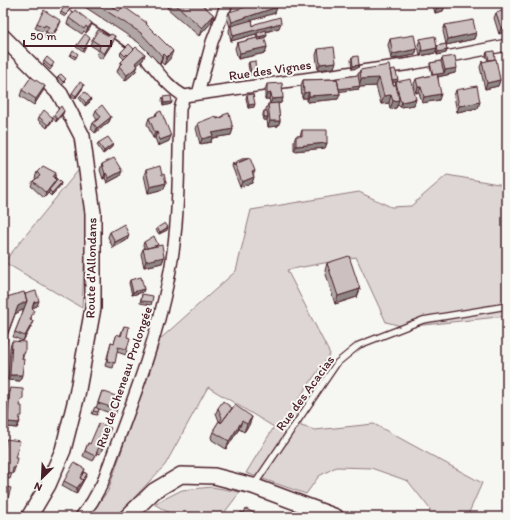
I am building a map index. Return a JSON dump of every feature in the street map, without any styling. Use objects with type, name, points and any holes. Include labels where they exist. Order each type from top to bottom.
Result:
[{"type":"main road","name":"Route d'Allondans","points":[[3,37],[60,94],[82,136],[93,213],[93,308],[77,395],[63,450],[48,485],[29,517]]},
{"type":"main road","points":[[127,517],[154,491],[181,475],[214,476],[253,486],[336,517]]},
{"type":"street","points":[[70,3],[135,46],[150,60],[173,90],[184,96]]},
{"type":"street","points":[[198,94],[210,48],[227,3]]},
{"type":"street","name":"Rue des Vignes","points":[[184,96],[410,64],[507,45]]},
{"type":"street","name":"Rue de Cheneau Prolongée","points":[[81,517],[95,496],[107,470],[158,328],[169,280],[178,204],[180,109],[184,96]]},
{"type":"lane","name":"Rue des Acacias","points":[[253,486],[337,363],[359,345],[422,320],[507,306]]},
{"type":"shaded area","points":[[81,167],[86,228],[82,308],[4,262]]},
{"type":"shaded area","points":[[447,175],[504,185],[507,211],[507,316],[405,327],[386,322],[356,257],[287,270],[330,354],[299,398],[301,426],[315,430],[374,424],[482,483],[467,517],[429,517],[430,509],[408,481],[371,468],[336,467],[319,476],[306,494],[246,473],[274,427],[208,387],[165,465],[116,517],[88,517],[108,491],[159,340],[236,271],[251,210],[359,192],[391,207],[411,206]]},
{"type":"shaded area","points":[[212,487],[240,492],[221,517],[176,517],[154,504],[182,490]]},
{"type":"building","points":[[94,3],[106,3],[119,11],[123,6],[147,23],[146,24],[173,51],[167,57],[164,54],[162,56],[141,33]]},
{"type":"building","points":[[174,3],[200,3],[214,15],[202,28]]},
{"type":"building","points":[[259,3],[276,3],[277,7],[232,22],[229,12]]},
{"type":"building","points":[[436,3],[446,3],[445,5],[437,7]]},
{"type":"building","points":[[66,4],[71,7],[66,15],[61,12]]},
{"type":"building","points":[[507,9],[507,26],[501,28],[496,13]]},
{"type":"building","points":[[44,10],[61,21],[52,35],[46,32],[49,27],[45,25],[44,27],[37,23]]},
{"type":"building","points":[[75,10],[92,23],[88,28],[86,26],[84,29],[69,18]]},
{"type":"building","points":[[280,17],[281,23],[233,36],[231,26],[252,20],[253,26],[255,24]]},
{"type":"building","points":[[473,20],[476,33],[448,39],[445,25]]},
{"type":"building","points":[[98,30],[109,36],[111,34],[115,36],[104,54],[99,50],[100,45],[92,40]]},
{"type":"building","points":[[266,30],[267,35],[258,37],[257,33]]},
{"type":"building","points":[[85,34],[90,38],[84,49],[77,45]]},
{"type":"building","points":[[414,35],[417,49],[393,54],[390,39]]},
{"type":"building","points":[[435,36],[437,48],[422,51],[420,39]]},
{"type":"building","points":[[257,38],[258,40],[265,39],[267,47],[240,53],[237,43]]},
{"type":"building","points":[[129,44],[134,49],[125,56],[121,52]]},
{"type":"building","points":[[446,44],[447,50],[438,52],[437,46]]},
{"type":"building","points":[[136,47],[145,54],[135,63],[138,66],[127,75],[119,66]]},
{"type":"building","points":[[334,47],[336,62],[320,64],[318,49]]},
{"type":"building","points":[[73,50],[78,54],[76,57],[71,54]]},
{"type":"building","points":[[494,51],[495,59],[489,60],[487,52]]},
{"type":"building","points":[[358,56],[359,65],[353,66],[352,57]]},
{"type":"building","points":[[455,56],[457,68],[445,70],[442,58]]},
{"type":"building","points":[[47,57],[54,63],[51,67],[44,61]]},
{"type":"building","points":[[496,59],[500,80],[487,83],[482,62]]},
{"type":"building","points":[[255,61],[256,71],[251,72],[249,62]]},
{"type":"building","points":[[441,61],[444,73],[433,75],[430,63]]},
{"type":"building","points":[[389,65],[393,85],[396,85],[399,100],[393,101],[391,95],[384,96],[379,78],[361,79],[360,70]]},
{"type":"building","points":[[395,69],[398,79],[392,80],[390,70]]},
{"type":"building","points":[[61,74],[66,79],[63,82],[58,76]]},
{"type":"building","points":[[437,74],[441,94],[424,97],[421,87],[418,87],[416,79]]},
{"type":"building","points":[[358,75],[360,86],[339,89],[337,79],[331,79]]},
{"type":"building","points":[[31,77],[45,86],[36,99],[22,90]]},
{"type":"building","points":[[337,79],[340,94],[309,96],[309,92],[304,93],[303,80]]},
{"type":"building","points":[[411,79],[416,99],[402,102],[400,100],[396,82]]},
{"type":"building","points":[[80,82],[84,85],[76,96],[72,93]]},
{"type":"building","points":[[282,83],[283,98],[272,99],[271,93],[267,94],[267,84]]},
{"type":"building","points":[[477,86],[480,102],[459,106],[456,90]]},
{"type":"building","points":[[85,92],[91,99],[86,103],[80,96]]},
{"type":"building","points":[[253,94],[255,104],[249,105],[247,95]]},
{"type":"building","points":[[171,96],[172,102],[164,103],[163,97]]},
{"type":"building","points":[[278,103],[280,121],[270,121],[268,104]]},
{"type":"building","points":[[102,105],[111,117],[97,128],[93,123],[101,117],[96,110]]},
{"type":"building","points":[[61,106],[64,111],[57,119],[54,115]]},
{"type":"building","points":[[44,110],[53,118],[48,125],[39,117]]},
{"type":"building","points":[[161,111],[171,136],[160,140],[157,132],[155,133],[149,118],[157,115],[156,113]]},
{"type":"building","points":[[264,111],[267,111],[268,117],[264,117]]},
{"type":"building","points":[[229,113],[233,129],[212,133],[213,136],[202,139],[198,123],[216,116],[217,119]]},
{"type":"building","points":[[302,130],[327,130],[327,143],[296,146],[296,136],[302,136]]},
{"type":"building","points":[[108,137],[113,144],[104,151],[98,143]]},
{"type":"building","points":[[247,157],[248,158],[235,164],[234,166],[233,163]]},
{"type":"building","points":[[114,158],[122,171],[109,178],[106,173],[105,174],[102,164]]},
{"type":"building","points":[[250,158],[255,171],[252,172],[254,177],[242,182],[235,164]]},
{"type":"building","points":[[43,166],[56,173],[53,177],[56,180],[46,193],[33,181],[40,176],[37,172]]},
{"type":"building","points":[[160,166],[166,183],[150,187],[146,170]]},
{"type":"building","points":[[54,177],[61,183],[52,193],[49,190],[55,183],[56,180]]},
{"type":"building","points":[[165,223],[168,227],[160,232],[157,228]]},
{"type":"building","points":[[124,224],[129,235],[115,242],[110,232]]},
{"type":"building","points":[[154,236],[158,245],[147,248],[144,242]]},
{"type":"building","points":[[162,245],[164,257],[146,261],[143,249]]},
{"type":"building","points":[[349,256],[360,289],[338,296],[327,263]]},
{"type":"building","points":[[141,277],[144,289],[133,292],[130,280]]},
{"type":"building","points":[[36,291],[39,301],[34,302],[32,308],[34,310],[30,320],[33,321],[25,336],[15,332],[27,301],[25,294]]},
{"type":"building","points":[[24,292],[27,301],[18,306],[8,332],[3,331],[3,298]]},
{"type":"building","points":[[142,294],[153,296],[152,302],[141,301]]},
{"type":"building","points":[[124,326],[129,327],[127,337],[130,338],[127,349],[118,347],[115,363],[107,361],[111,342],[114,343],[117,334],[121,336]]},
{"type":"building","points":[[3,336],[7,336],[3,419]]},
{"type":"building","points":[[12,341],[25,342],[25,352],[23,352],[22,359],[24,359],[22,375],[10,375]]},
{"type":"building","points":[[10,388],[23,389],[23,399],[21,399],[20,406],[22,406],[22,416],[20,416],[19,423],[8,422]]},
{"type":"building","points":[[102,391],[121,398],[117,409],[98,403]]},
{"type":"building","points":[[223,401],[232,408],[221,423],[222,418],[218,408]]},
{"type":"building","points":[[235,405],[252,417],[247,424],[242,421],[229,441],[214,432],[214,429],[219,421],[221,423]]},
{"type":"building","points":[[95,407],[99,409],[98,412],[93,411]]},
{"type":"building","points":[[99,423],[111,428],[102,449],[99,447],[95,456],[85,451],[88,443],[90,444]]},
{"type":"building","points":[[6,439],[20,441],[15,458],[17,458],[15,468],[13,468],[12,474],[3,472],[3,458]]},
{"type":"building","points":[[74,463],[85,469],[80,478],[83,480],[77,488],[64,481]]},
{"type":"building","points":[[84,472],[87,474],[82,482],[83,480],[80,478]]},
{"type":"building","points":[[3,486],[11,488],[4,517],[3,517]]},
{"type":"building","points":[[246,509],[262,517],[239,517],[241,512],[244,513]]}]
